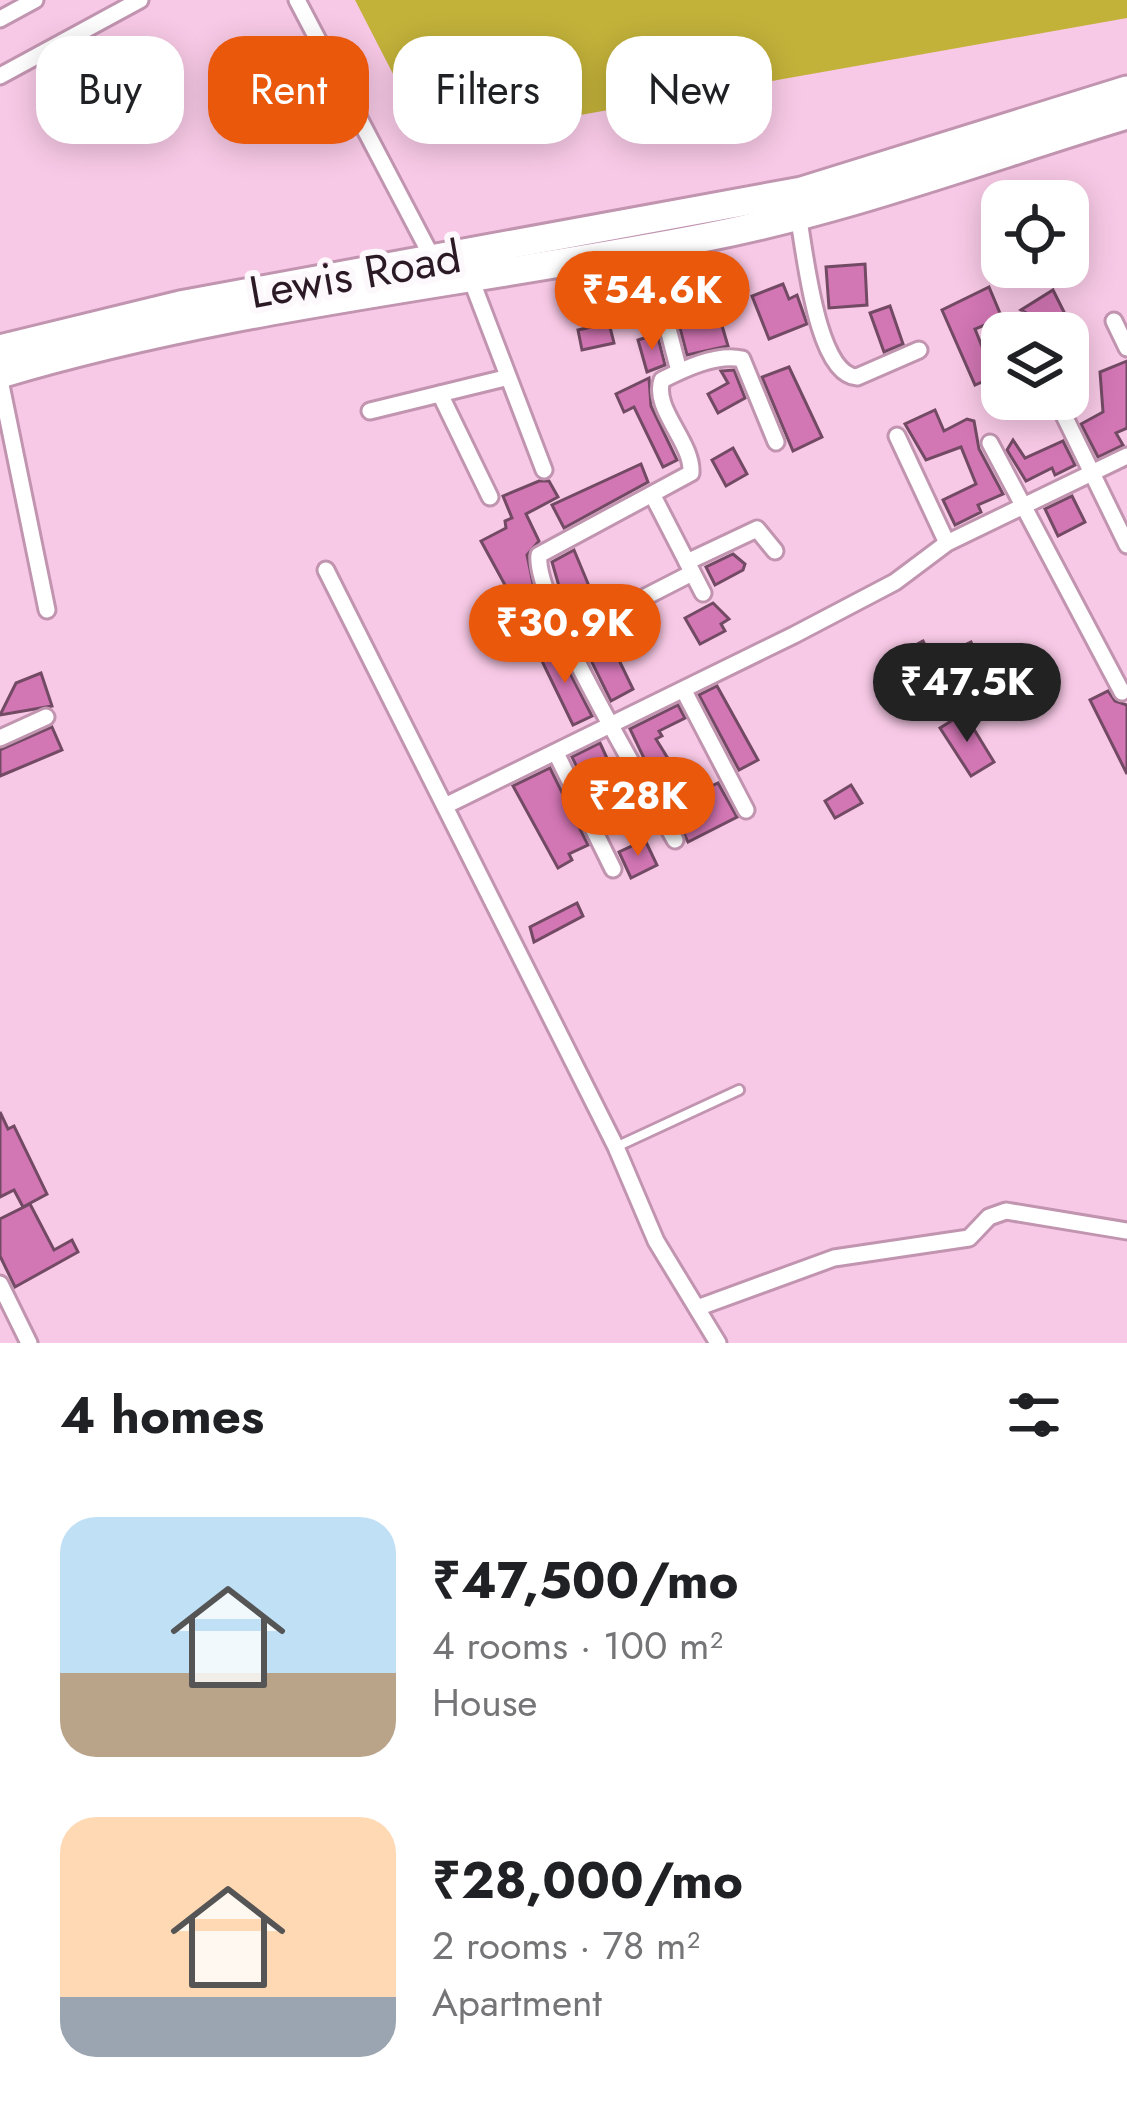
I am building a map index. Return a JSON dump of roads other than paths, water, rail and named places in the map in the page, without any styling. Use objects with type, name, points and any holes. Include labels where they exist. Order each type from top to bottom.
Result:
[{"type":"highway","name":"Lewis Road","points":[[0,349],[180,304],[802,191],[1127,90]]},
{"type":"highway","points":[[0,377],[153,333],[647,248],[798,215],[1127,115]]},
{"type":"street","points":[[0,19],[35,0]]},
{"type":"street","points":[[0,76],[140,0]]},
{"type":"street","points":[[297,0],[434,261]]},
{"type":"street","points":[[798,215],[826,350],[839,371],[857,377],[919,350]]},
{"type":"street","points":[[647,248],[679,371]]},
{"type":"street","points":[[471,279],[544,470]]},
{"type":"street","points":[[1114,321],[1127,348]]},
{"type":"street","points":[[675,840],[546,589],[538,561],[550,547],[653,496],[693,469],[659,392],[662,380],[679,371],[724,358],[742,359],[776,442]]},
{"type":"street","points":[[0,377],[47,610]]},
{"type":"street","points":[[370,411],[505,378]]},
{"type":"street","points":[[440,394],[490,497]]},
{"type":"street","points":[[1065,420],[1127,545]]},
{"type":"street","points":[[897,436],[947,543]]},
{"type":"street","points":[[990,443],[1122,692]]},
{"type":"street","points":[[445,806],[880,591],[947,543],[1127,456]]},
{"type":"street","points":[[653,496],[703,593]]},
{"type":"street","points":[[608,616],[758,529],[775,551]]},
{"type":"street","points":[[326,570],[616,1147],[635,1201],[718,1343]]},
{"type":"street","points":[[684,691],[746,810]]},
{"type":"street","points":[[0,738],[46,717]]},
{"type":"street","points":[[556,753],[613,869]]},
{"type":"street","points":[[697,1308],[834,1258],[958,1241],[1006,1211],[1127,1231]]},
{"type":"street","points":[[0,1285],[29,1343]]},
{"type":"lane","points":[[616,1147],[739,1090]]}]
